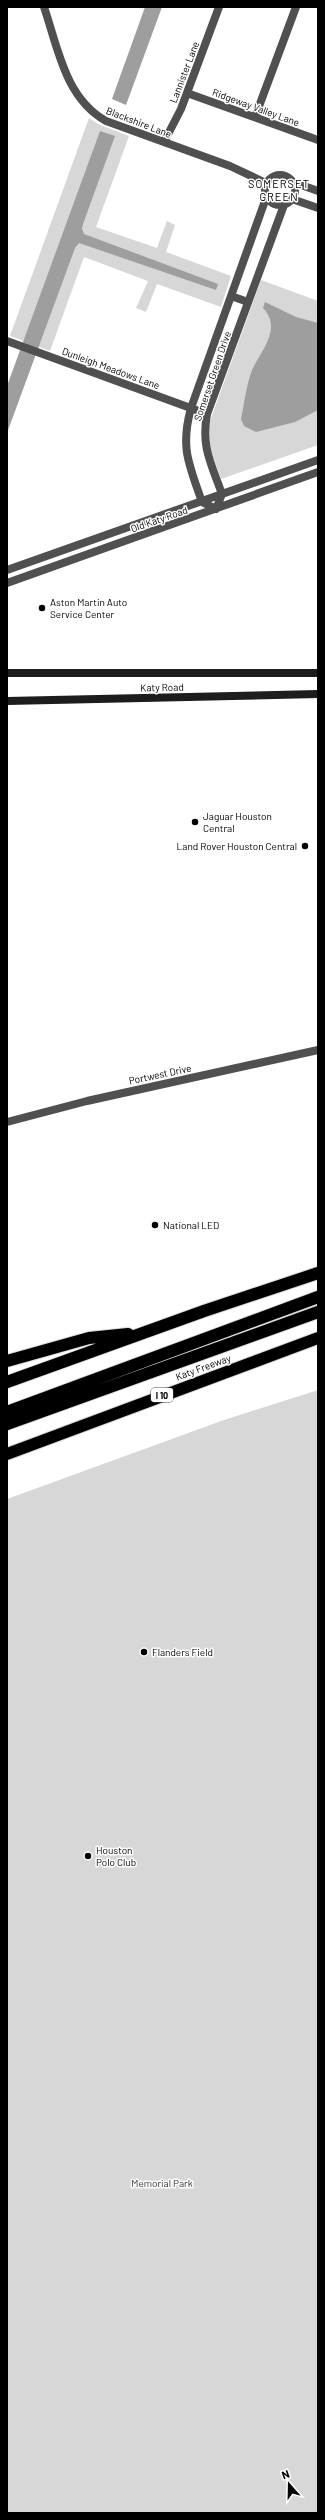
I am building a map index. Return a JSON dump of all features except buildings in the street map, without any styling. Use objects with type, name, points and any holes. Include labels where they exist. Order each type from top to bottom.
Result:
[{"type":"highway","points":[[7,1382],[318,1273]]},
{"type":"highway","points":[[7,1412],[318,1297]]},
{"type":"highway","points":[[7,1424],[318,1312]]},
{"type":"highway","points":[[7,1361],[89,1338],[150,1331]]},
{"type":"highway","name":"Katy Freeway","points":[[7,1454],[318,1338]]},
{"type":"main road","name":"Katy Road","points":[[7,673],[318,673]]},
{"type":"main road","name":"Katy Road","points":[[7,701],[318,694]]},
{"type":"street","name":"Blackshire Lane","points":[[44,7],[71,86],[86,107],[106,121],[230,166],[266,183]]},
{"type":"street","name":"Lannister Lane","points":[[164,142],[187,93],[219,7]]},
{"type":"street","points":[[255,117],[296,7]]},
{"type":"street","name":"Ridgeway Valley Lane","points":[[187,93],[318,140]]},
{"type":"street","points":[[293,182],[295,191],[292,199],[284,205],[274,204],[266,198],[264,190],[266,183],[270,178],[278,175],[286,176],[293,182],[318,191]]},
{"type":"street","name":"Somerset Green Drive","points":[[202,502],[185,449],[185,430],[191,408],[266,198]]},
{"type":"street","points":[[292,199],[318,208]]},
{"type":"street","name":"Somerset Green Drive","points":[[222,494],[205,446],[204,434],[208,414],[284,205]]},
{"type":"street","points":[[231,296],[248,302]]},
{"type":"street","name":"Dunleigh Meadows Lane","points":[[10,342],[208,414]]},
{"type":"street","name":"Old Katy Road","points":[[7,570],[318,460]]},
{"type":"street","name":"Old Katy Road","points":[[7,583],[318,472]]},
{"type":"street","points":[[202,502],[216,509],[222,494]]},
{"type":"street","points":[[18,566],[23,578]]},
{"type":"street","name":"Portwest Drive","points":[[7,1122],[87,1100],[318,1050]]},
{"type":"green space","points":[[89,118],[98,124],[129,136],[96,227],[157,248],[167,221],[175,225],[166,252],[231,276],[221,307],[157,284],[146,312],[136,308],[148,281],[84,257],[50,351],[10,336]]},
{"type":"green space","points":[[261,280],[318,301],[318,445],[221,479],[210,448],[209,424]]},
{"type":"green space","name":"Memorial Park","points":[[318,1390],[318,2513],[7,2513],[7,1499],[224,1420]]},
{"type":"shaded area","points":[[145,7],[162,7],[126,105],[112,99]]},
{"type":"shaded area","points":[[100,131],[115,136],[83,224],[82,229],[84,234],[218,284],[216,290],[79,243],[75,248],[7,433],[7,386]]},
{"type":"shaded area","points":[[265,302],[296,317],[318,323],[318,410],[295,422],[256,432],[244,426],[241,419],[246,390],[251,373],[268,341],[270,333],[271,325],[269,316],[263,308]]},
{"type":"place","name":"Aston Martin Auto Service Center","points":[[42,608]]},
{"type":"place","name":"Jaguar Houston Central","points":[[195,822]]},
{"type":"place","name":"Land Rover Houston Central","points":[[305,846]]},
{"type":"place","name":"National LED","points":[[155,1225]]},
{"type":"place","name":"Flanders Field","points":[[144,1652]]},
{"type":"place","name":"Houston Polo Club","points":[[88,1856]]},
{"type":"district","name":"SOMERSET GREEN","points":[[279,189]]}]
